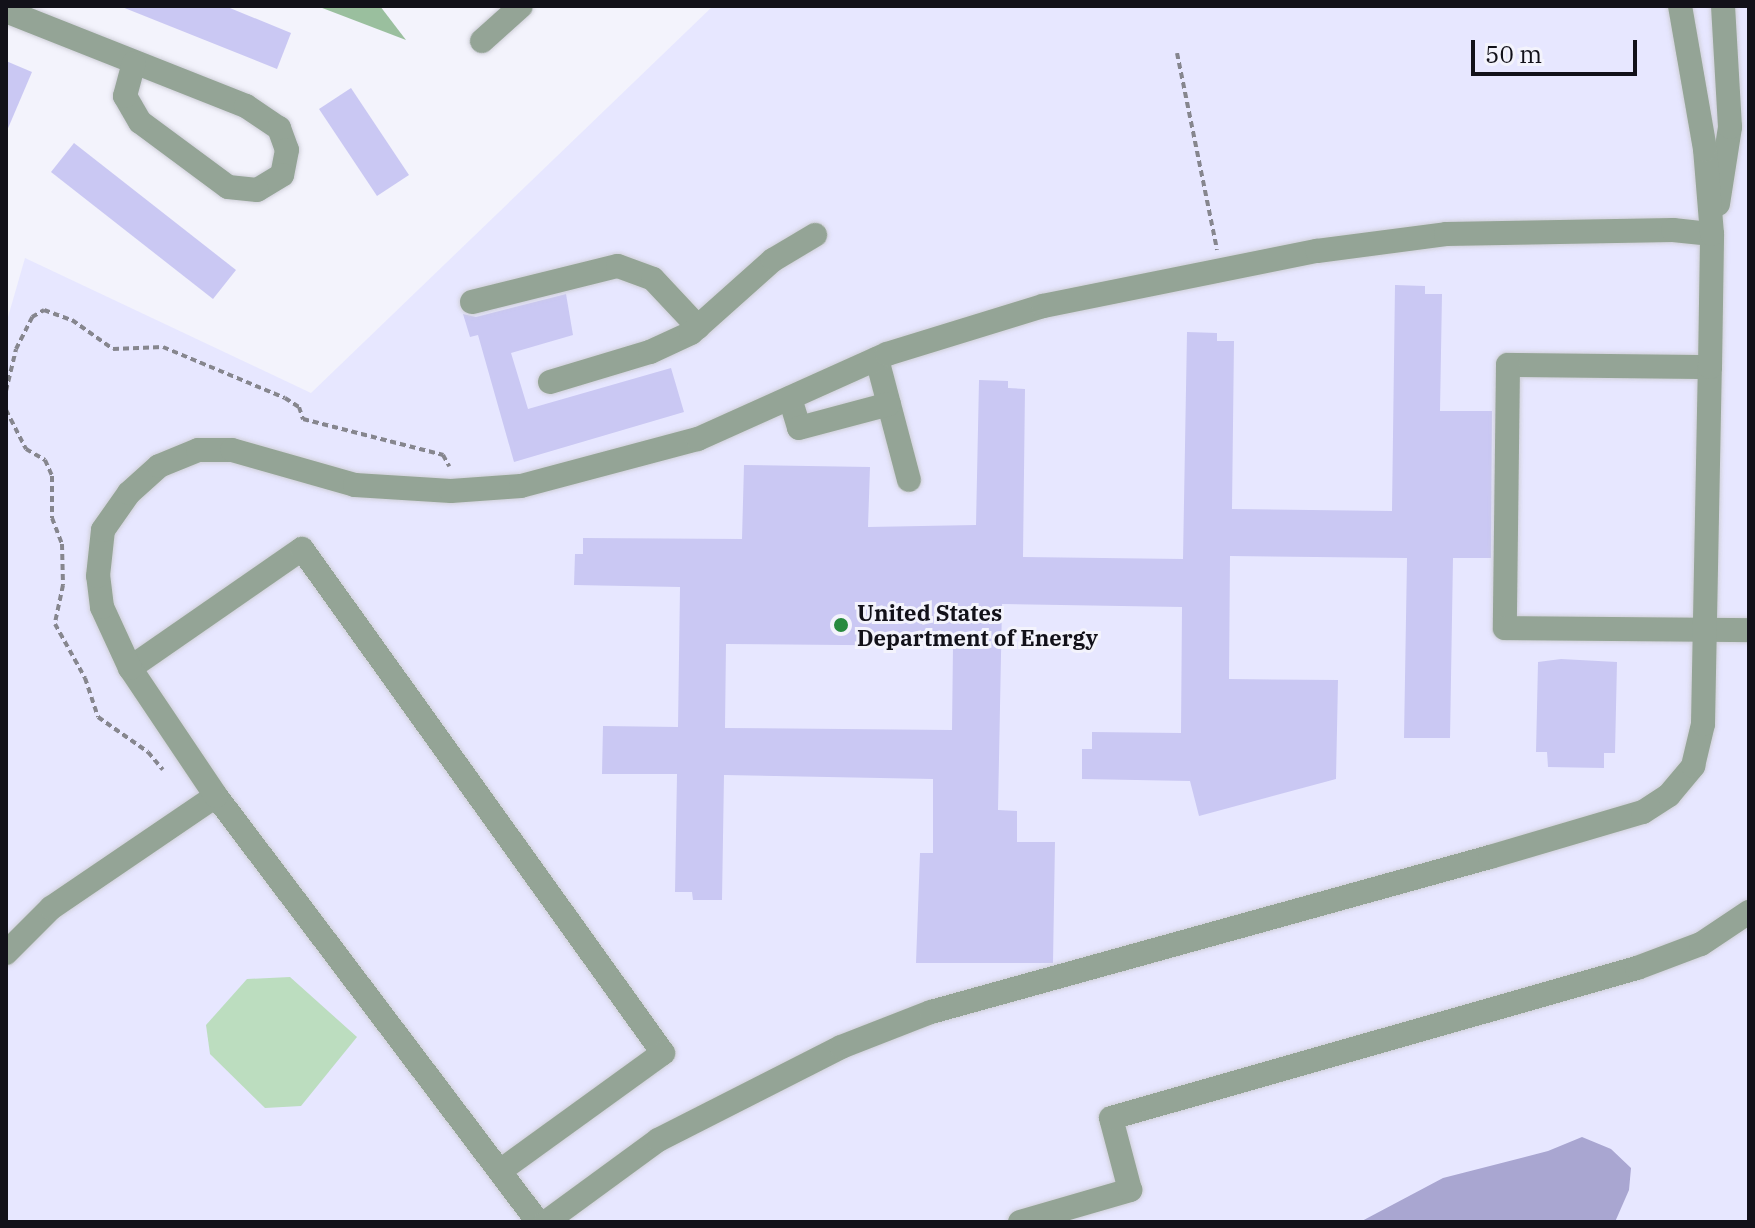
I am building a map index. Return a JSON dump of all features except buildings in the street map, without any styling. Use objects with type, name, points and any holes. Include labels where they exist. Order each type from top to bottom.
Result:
[{"type":"street","points":[[482,41],[521,6]]},
{"type":"street","points":[[546,1222],[658,1140],[841,1047],[931,1012],[1643,812],[1669,795],[1693,766],[1703,724],[1712,234],[1701,116],[1680,6]]},
{"type":"street","points":[[1712,234],[1730,127],[1723,6]]},
{"type":"street","points":[[6,11],[246,106],[279,128],[287,150],[282,175],[257,190],[228,187],[140,122],[125,96],[134,63]]},
{"type":"street","points":[[538,1222],[216,796],[130,668],[102,607],[98,576],[103,530],[129,493],[159,466],[198,450],[232,450],[355,485],[451,491],[521,486],[698,439],[877,359],[1043,306],[1221,269],[1446,234],[1673,230],[1712,234]]},
{"type":"street","points":[[550,382],[650,352],[698,327],[773,260],[815,235]]},
{"type":"street","points":[[472,302],[618,266],[653,279],[698,327]]},
{"type":"street","points":[[877,359],[909,480]]},
{"type":"street","points":[[1710,367],[1508,365],[1505,628],[1749,630]]},
{"type":"street","points":[[790,398],[799,428],[889,404]]},
{"type":"street","points":[[130,668],[302,549],[663,1053],[500,1171]]},
{"type":"street","points":[[6,953],[51,908],[216,796]]},
{"type":"street","points":[[1020,1222],[1130,1190],[1111,1118],[1637,968],[1701,944],[1749,912]]},
{"type":"path","points":[[1177,53],[1221,269]]},
{"type":"path","points":[[6,391],[16,349],[32,317],[44,310],[72,320],[113,349],[163,347],[285,398],[299,407],[303,419],[443,455],[449,466]]},
{"type":"path","points":[[6,410],[26,449],[45,460],[52,476],[50,506],[62,544],[63,585],[55,624],[85,678],[98,717],[148,752],[163,770]]},
{"type":"shaded area","points":[[713,6],[1749,6],[1749,1222],[6,1222],[6,324],[25,258],[311,393]]},
{"type":"green space","points":[[317,6],[380,6],[406,40]]},
{"type":"green space","points":[[290,977],[357,1037],[301,1106],[265,1108],[210,1054],[206,1025],[247,979]]},
{"type":"water","points":[[1582,1137],[1611,1149],[1631,1168],[1629,1190],[1615,1222],[1360,1222],[1443,1178],[1548,1151]]},
{"type":"place","name":"United States Department of Energy","points":[[841,625]]}]
